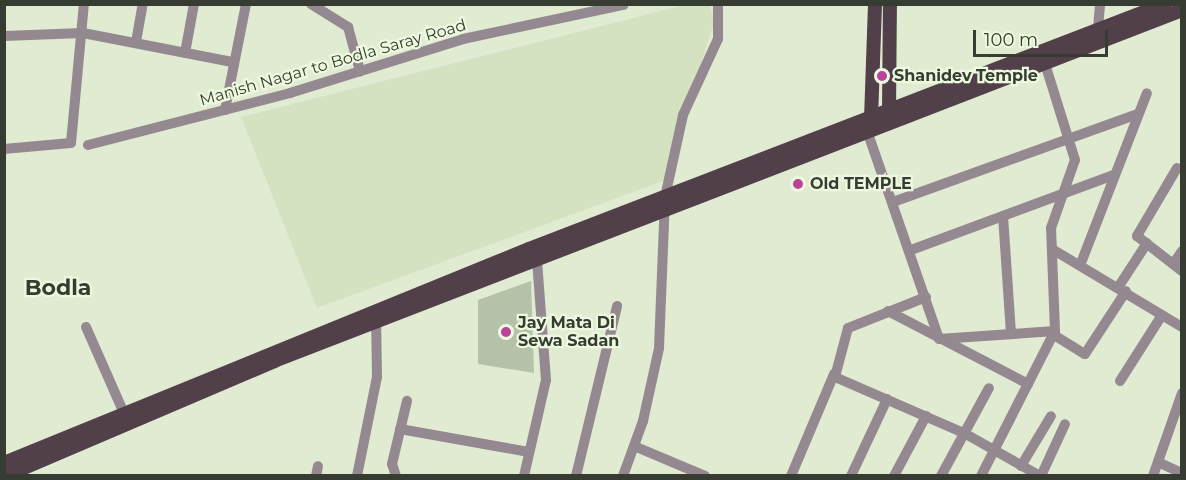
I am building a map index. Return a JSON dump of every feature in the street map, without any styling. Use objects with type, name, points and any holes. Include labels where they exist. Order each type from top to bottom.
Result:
[{"type":"main road","points":[[867,124],[875,4]]},
{"type":"main road","points":[[889,111],[890,4]]},
{"type":"main road","points":[[5,476],[664,197],[867,124],[1043,57],[1098,28],[1165,4]]},
{"type":"main road","points":[[4,463],[123,411],[665,211],[867,124],[889,111],[1182,10]]},
{"type":"street","points":[[4,149],[71,143],[84,4]]},
{"type":"street","points":[[136,42],[143,4]]},
{"type":"street","points":[[185,53],[194,4]]},
{"type":"street","points":[[225,110],[232,62],[246,4]]},
{"type":"street","points":[[311,4],[348,27],[360,71]]},
{"type":"street","points":[[623,476],[634,446],[659,348],[664,197],[683,115],[718,39],[718,4]]},
{"type":"street","points":[[1098,28],[1100,4]]},
{"type":"street","name":"Manish Nagar to Bodla Saray Road","points":[[88,145],[225,110],[463,39],[623,5]]},
{"type":"street","points":[[4,36],[82,33],[232,62]]},
{"type":"street","points":[[981,476],[1055,333],[1051,228],[1074,167],[1069,134],[1043,57]]},
{"type":"street","points":[[1081,263],[1147,93]]},
{"type":"street","points":[[893,202],[1069,134],[1138,114]]},
{"type":"street","points":[[867,124],[939,339]]},
{"type":"street","points":[[1177,168],[1137,236],[1177,267],[1182,250]]},
{"type":"street","points":[[911,250],[1114,175]]},
{"type":"street","points":[[1003,216],[1011,334]]},
{"type":"street","points":[[939,339],[1055,333],[1085,354],[1147,243]]},
{"type":"street","points":[[1052,249],[1123,288],[1182,327]]},
{"type":"street","points":[[524,476],[546,372],[537,258]]},
{"type":"street","points":[[791,476],[834,374],[846,330],[926,297]]},
{"type":"street","points":[[576,476],[617,306]]},
{"type":"street","points":[[888,311],[1028,384]]},
{"type":"street","points":[[1120,381],[1162,315]]},
{"type":"street","points":[[357,476],[376,377],[376,317]]},
{"type":"street","points":[[86,327],[123,411]]},
{"type":"street","points":[[834,374],[964,433],[1040,476],[1065,424]]},
{"type":"street","points":[[941,476],[989,388]]},
{"type":"street","points":[[1153,476],[1177,423],[1182,393]]},
{"type":"street","points":[[850,476],[887,399]]},
{"type":"street","points":[[396,476],[392,464],[407,401]]},
{"type":"street","points":[[894,476],[927,416]]},
{"type":"street","points":[[1021,466],[1050,416]]},
{"type":"street","points":[[400,429],[530,452]]},
{"type":"street","points":[[634,446],[705,476]]},
{"type":"street","points":[[1158,462],[1182,473]]},
{"type":"shaded area","points":[[684,5],[710,5],[714,23],[663,181],[317,308],[241,117]]},
{"type":"building","name":"Jay Mata Di Sewa Sadan","points":[[531,281],[534,373],[478,364],[478,300]]},
{"type":"place","name":"Shanidev Temple","points":[[882,76]]},
{"type":"place","name":"Old TEMPLE","points":[[798,184]]},
{"type":"place","name":"Jay Mata Di Sewa Sadan","points":[[506,332]]},
{"type":"district","name":"Bodla","points":[[58,288]]}]
